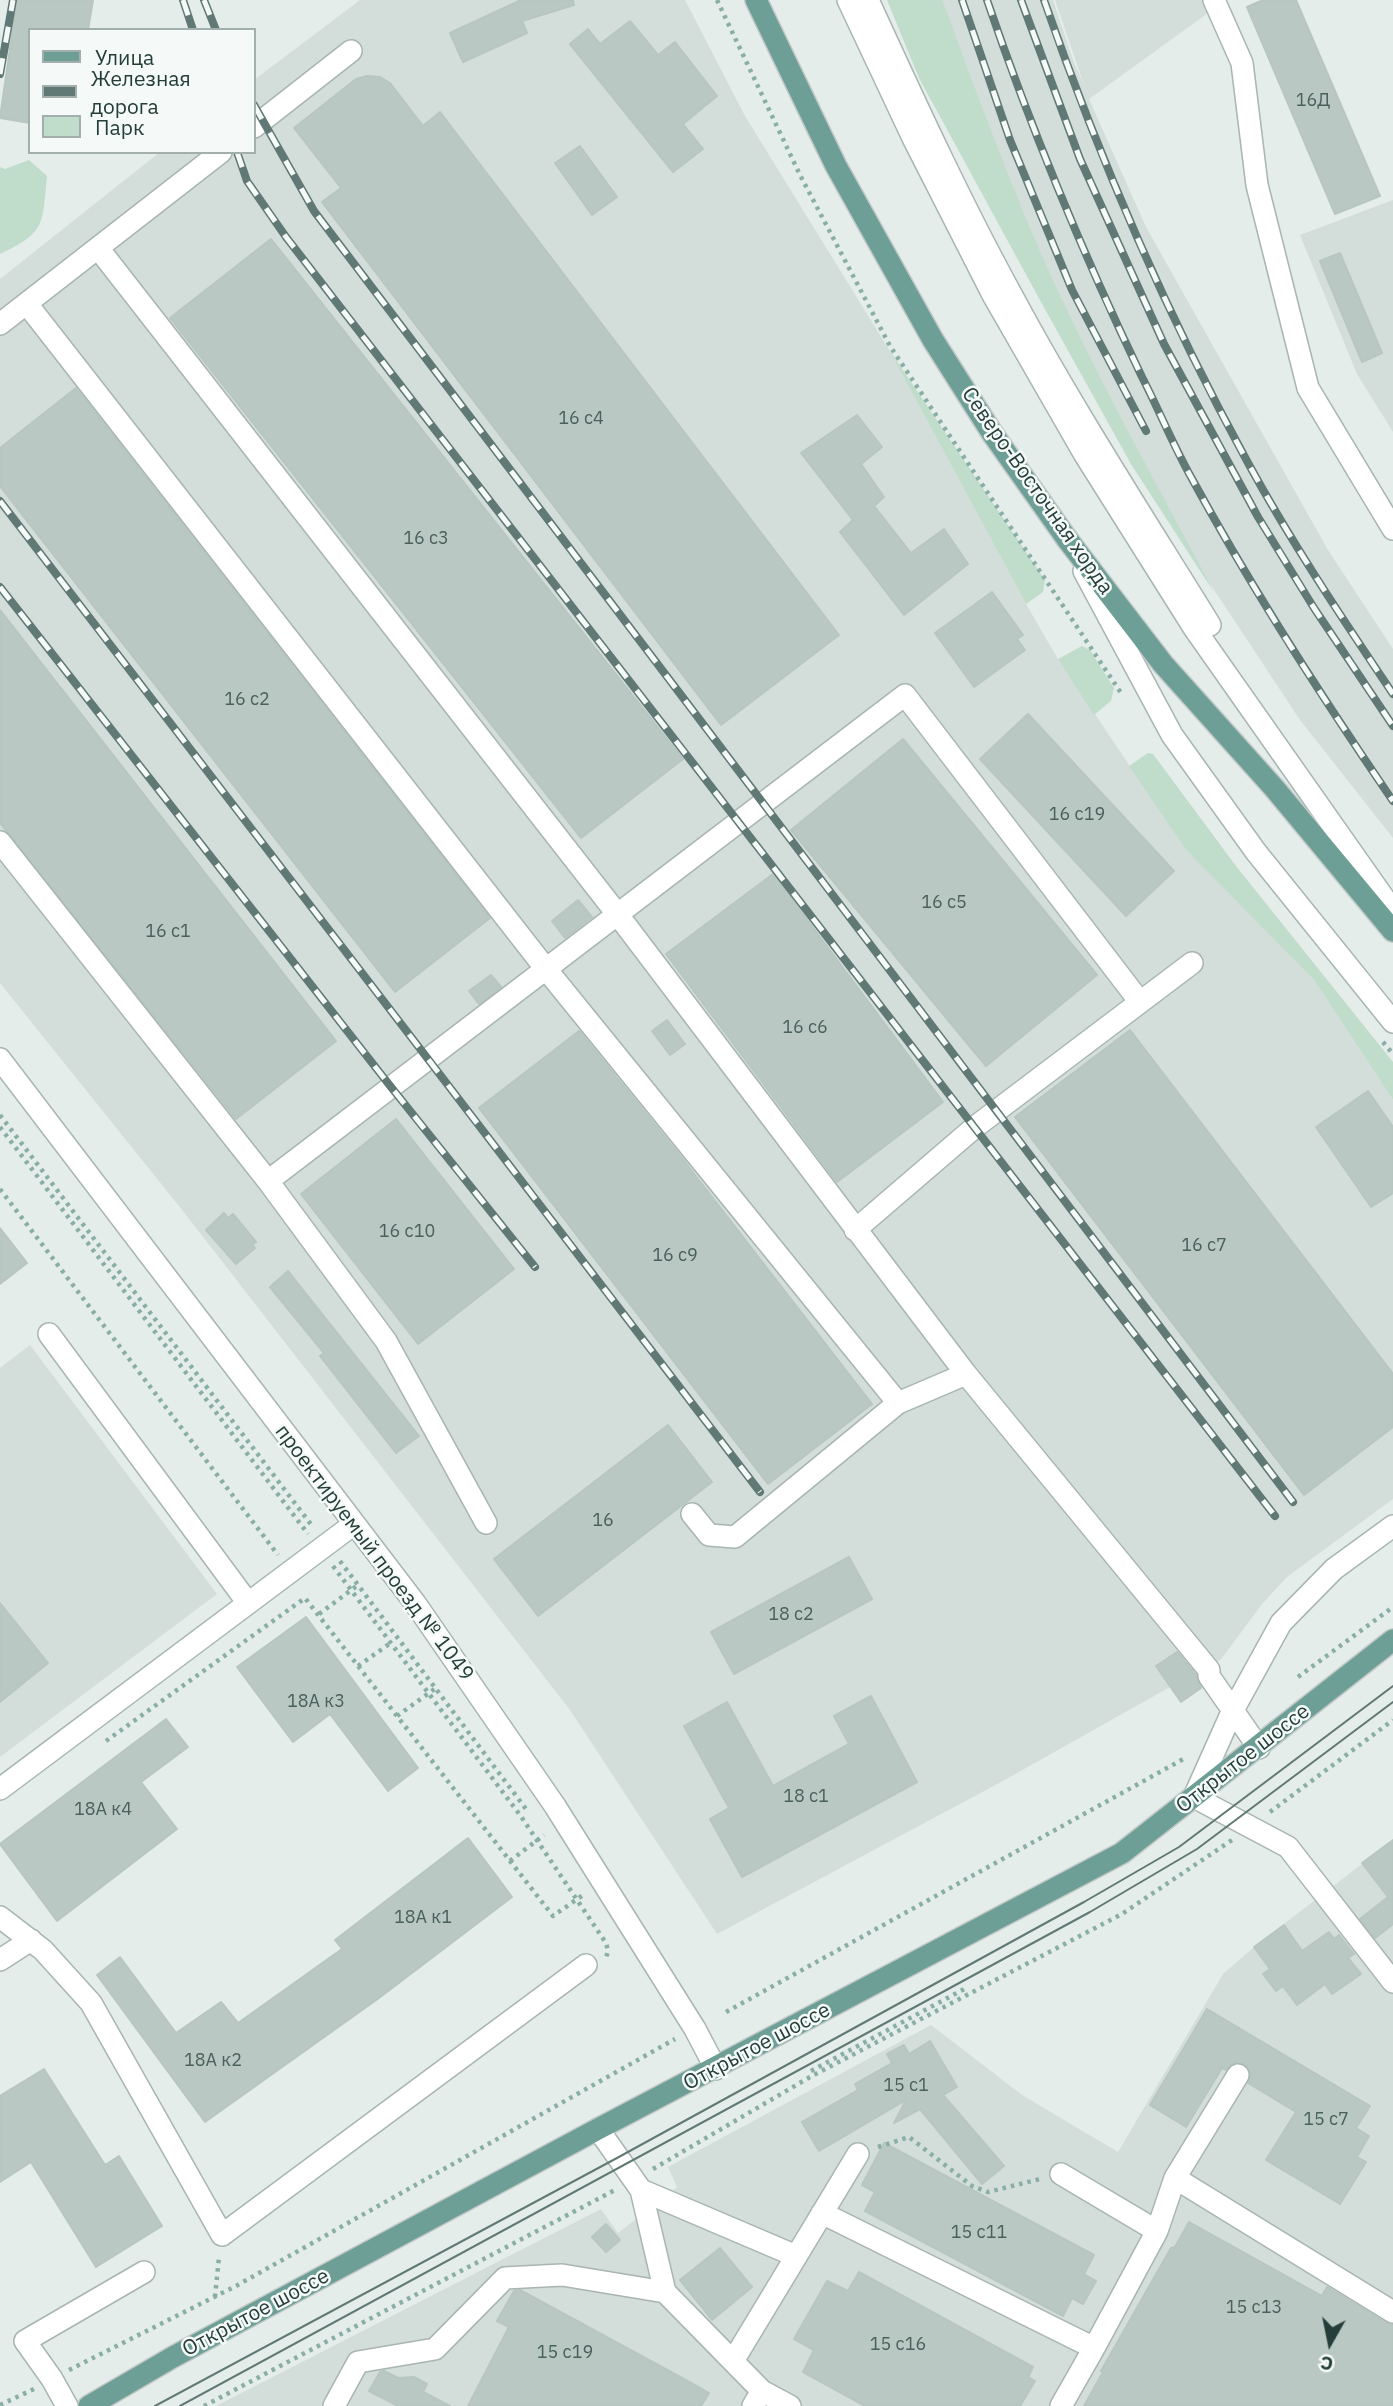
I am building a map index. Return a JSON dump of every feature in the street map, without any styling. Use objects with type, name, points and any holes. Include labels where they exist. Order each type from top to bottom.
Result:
[{"type":"main road","name":"Северо-Восточная хорда","points":[[756,0],[836,166],[933,340],[992,433],[1067,539],[1163,664],[1275,789],[1393,931]]},
{"type":"main road","name":"Открытое шоссе","points":[[89,2406],[173,2357],[598,2129],[1122,1853],[1259,1748],[1393,1640]]},
{"type":"street","points":[[848,0],[913,138],[993,295],[1084,455],[1194,628],[1393,911]]},
{"type":"street","points":[[868,0],[1009,292],[1210,625]]},
{"type":"street","points":[[1214,0],[1242,63],[1257,185],[1308,388],[1393,529]]},
{"type":"street","points":[[256,125],[351,51]]},
{"type":"street","points":[[0,324],[218,154]]},
{"type":"street","points":[[98,247],[618,915],[966,1374],[1209,1670],[1209,1676],[1232,1712],[1259,1748]]},
{"type":"street","points":[[27,304],[546,970],[898,1404]]},
{"type":"street","points":[[1067,539],[1172,735],[1385,1028]]},
{"type":"street","points":[[268,1181],[905,695],[1140,1002]]},
{"type":"street","points":[[0,842],[268,1181],[386,1341],[486,1523]]},
{"type":"street","points":[[855,1230],[975,1127],[1192,963]]},
{"type":"street","name":"проектируемый проезд № 1049","points":[[0,1059],[415,1603],[555,1806],[695,2029],[716,2069]]},
{"type":"street","points":[[49,1334],[248,1603]]},
{"type":"street","points":[[692,1514],[709,1535],[735,1537],[898,1404],[966,1374]]},
{"type":"street","points":[[0,1789],[354,1524]]},
{"type":"street","points":[[1393,1526],[1334,1569],[1281,1623],[1232,1712],[1194,1797],[1287,1847],[1393,1982]]},
{"type":"street","points":[[0,1917],[43,1950],[91,2003],[222,2235],[592,1965]]},
{"type":"street","points":[[0,1960],[31,1940]]},
{"type":"street","points":[[1061,2406],[1157,2231],[1175,2178],[1238,2076]]},
{"type":"street","points":[[598,2129],[637,2186],[665,2292],[733,2361],[758,2398],[790,2406]]},
{"type":"street","points":[[733,2361],[858,2154]]},
{"type":"street","points":[[1061,2174],[1157,2231]]},
{"type":"street","points":[[1175,2178],[1393,2312]]},
{"type":"street","points":[[637,2186],[796,2256]]},
{"type":"street","points":[[822,2213],[1094,2348]]},
{"type":"street","points":[[67,2406],[25,2341],[144,2272]]},
{"type":"street","points":[[334,2406],[358,2362],[435,2348],[505,2278],[562,2275],[665,2292]]},
{"type":"path","points":[[717,0],[800,176],[891,346],[1126,700]]},
{"type":"path","points":[[1385,1028],[1393,1054]]},
{"type":"path","points":[[0,1115],[324,1547],[351,1590],[537,1840],[608,1951],[606,1959],[592,1965]]},
{"type":"path","points":[[0,1128],[324,1547],[358,1585],[527,1809]]},
{"type":"path","points":[[0,1189],[283,1561]]},
{"type":"path","points":[[318,1615],[358,1585]]},
{"type":"path","points":[[102,1744],[305,1598],[553,1916],[583,1895]]},
{"type":"path","points":[[1297,1678],[1393,1607]]},
{"type":"path","points":[[358,1666],[398,1638]]},
{"type":"path","points":[[397,1716],[436,1688]]},
{"type":"path","points":[[204,2406],[637,2186],[810,2077],[1122,1914],[1218,1851],[1393,1720]]},
{"type":"path","points":[[726,2012],[1196,1752]]},
{"type":"path","points":[[540,1828],[551,1845]]},
{"type":"path","points":[[510,1861],[544,1835]]},
{"type":"path","points":[[576,1885],[590,1906]]},
{"type":"path","points":[[597,1917],[611,1940]]},
{"type":"path","points":[[811,2071],[968,1987]]},
{"type":"path","points":[[0,2406],[215,2297],[676,2040],[669,2029]]},
{"type":"path","points":[[858,2154],[909,2137],[972,2186],[988,2192],[1061,2174]]},
{"type":"path","points":[[215,2297],[222,2235]]},
{"type":"shaded area","points":[[360,0],[685,0],[745,116],[888,348],[1058,659],[1186,850],[1314,980],[1393,1100],[1393,1499],[1287,1577],[1262,1604],[1222,1658],[1199,1677],[1204,1686],[1181,1702],[1170,1687],[1001,1782],[717,1934],[570,1710],[183,1211],[0,983],[0,279],[157,154],[256,154],[256,78]]},
{"type":"shaded area","points":[[917,0],[1053,0],[1084,85],[1055,0],[1226,0],[1089,99],[1146,227],[1328,550],[1393,649],[1393,838],[1300,720],[1131,464]]},
{"type":"shaded area","points":[[1393,200],[1393,432],[1357,374],[1300,235]]},
{"type":"shaded area","points":[[30,1345],[217,1594],[0,1757],[0,1368]]},
{"type":"shaded area","points":[[1393,1840],[1393,2406],[216,2406],[601,2209],[618,2233],[677,2187],[668,2167],[931,2025],[1022,2095],[1118,2152],[1223,1974]]},
{"type":"green space","points":[[887,0],[942,0],[1011,181],[1056,287],[1113,403],[1215,594],[1131,464],[1041,302],[919,78]]},
{"type":"green space","points":[[29,160],[47,176],[42,216],[34,232],[0,254],[0,167],[5,169]]},
{"type":"green space","points":[[888,348],[1045,580],[1043,592],[1026,604]]},
{"type":"green space","points":[[1082,646],[1090,650],[1114,688],[1111,701],[1094,715],[1058,659]]},
{"type":"green space","points":[[1148,753],[1153,754],[1236,866],[1393,1062],[1393,1100],[1314,980],[1186,850],[1129,766]]},
{"type":"building","points":[[17,0],[93,0],[88,28],[28,28],[28,123],[0,118]]},
{"type":"building","points":[[521,0],[573,0],[574,5],[522,21],[527,33],[463,62],[450,33]]},
{"type":"building","points":[[1263,0],[1296,0],[1380,196],[1335,214],[1247,7]]},
{"type":"building","points":[[630,21],[658,55],[675,42],[717,96],[683,124],[703,149],[673,172],[570,44],[588,29],[600,44]]},
{"type":"building","points":[[380,77],[390,83],[423,126],[440,112],[839,635],[721,725],[322,202],[341,188],[294,128],[356,79]]},
{"type":"building","points":[[580,146],[617,197],[592,215],[555,163]]},
{"type":"building","points":[[271,239],[683,759],[581,838],[170,318]]},
{"type":"building","points":[[1340,253],[1382,353],[1362,362],[1320,261]]},
{"type":"building","points":[[76,388],[490,918],[395,992],[0,486],[0,448]]},
{"type":"building","points":[[857,415],[882,447],[861,464],[884,497],[874,506],[911,553],[944,529],[968,564],[904,615],[840,532],[853,520],[801,453]]},
{"type":"building","points":[[992,592],[1023,635],[1017,639],[1025,650],[974,687],[935,633]]},
{"type":"building","points":[[0,610],[336,1041],[236,1119],[0,823]]},
{"type":"building","points":[[1028,714],[1174,871],[1126,916],[980,759]]},
{"type":"building","points":[[903,739],[1097,975],[986,1066],[791,830]]},
{"type":"building","points":[[773,874],[943,1102],[837,1182],[666,954]]},
{"type":"building","points":[[578,900],[592,917],[565,938],[552,921]]},
{"type":"building","points":[[491,975],[501,987],[479,1004],[469,991]]},
{"type":"building","points":[[667,1020],[685,1044],[670,1055],[652,1031]]},
{"type":"building","points":[[1130,1030],[1393,1374],[1393,1427],[1304,1495],[1015,1117]]},
{"type":"building","points":[[579,1031],[685,1162],[872,1404],[768,1484],[479,1108]]},
{"type":"building","points":[[1368,1091],[1393,1127],[1393,1193],[1371,1207],[1316,1127]]},
{"type":"building","points":[[396,1119],[514,1269],[418,1344],[301,1194]]},
{"type":"building","points":[[224,1213],[228,1218],[233,1214],[256,1242],[252,1244],[255,1248],[236,1264],[206,1230]]},
{"type":"building","points":[[0,1228],[27,1263],[0,1284]]},
{"type":"building","points":[[288,1271],[419,1436],[396,1453],[320,1356],[324,1353],[270,1287]]},
{"type":"building","points":[[668,1425],[712,1482],[538,1616],[494,1559]]},
{"type":"building","points":[[849,1557],[872,1599],[734,1674],[711,1632]]},
{"type":"building","points":[[0,1603],[48,1663],[0,1702]]},
{"type":"building","points":[[306,1617],[418,1768],[388,1791],[330,1714],[293,1742],[237,1667]]},
{"type":"building","points":[[1177,1652],[1196,1675],[1201,1688],[1181,1702],[1156,1666]]},
{"type":"building","points":[[871,1696],[917,1782],[742,1877],[710,1819],[729,1808],[684,1726],[727,1702],[773,1786],[849,1744],[834,1716]]},
{"type":"building","points":[[166,1719],[188,1747],[141,1782],[177,1829],[57,1921],[0,1844]]},
{"type":"building","points":[[468,1838],[512,1897],[379,1998],[205,2122],[97,1975],[120,1957],[176,2033],[221,2002],[238,2023],[342,1949],[335,1940]]},
{"type":"building","points":[[1393,1840],[1393,1924],[1375,1938],[1360,1919],[1388,1897],[1362,1863]]},
{"type":"building","points":[[1284,1925],[1302,1951],[1329,1932],[1334,1939],[1339,1935],[1354,1954],[1348,1958],[1361,1974],[1332,1994],[1325,1984],[1297,2005],[1283,1986],[1276,1991],[1263,1974],[1270,1969],[1254,1947]]},
{"type":"building","points":[[1207,2009],[1370,2106],[1356,2128],[1369,2136],[1357,2157],[1366,2162],[1340,2204],[1266,2160],[1296,2112],[1248,2083],[1251,2075],[1244,2064],[1232,2063],[1226,2070],[1222,2068],[1186,2127],[1150,2105]]},
{"type":"building","points":[[930,2041],[957,2087],[943,2095],[1004,2166],[982,2184],[920,2109],[894,2123],[906,2100],[819,2151],[802,2122],[858,2090],[855,2084],[892,2063],[887,2054],[904,2045],[909,2054]]},
{"type":"building","points":[[44,2069],[105,2165],[119,2156],[162,2226],[96,2267],[31,2162],[0,2182],[0,2096]]},
{"type":"building","points":[[884,2143],[1094,2255],[1084,2274],[1096,2281],[1083,2304],[1072,2298],[1063,2316],[865,2211],[875,2192],[862,2185]]},
{"type":"building","points":[[1189,2222],[1322,2296],[1327,2287],[1393,2325],[1393,2406],[1084,2406],[1171,2248],[1175,2247]]},
{"type":"building","points":[[606,2224],[620,2240],[606,2252],[592,2237]]},
{"type":"building","points":[[720,2248],[752,2287],[712,2320],[680,2280]]},
{"type":"building","points":[[859,2272],[1033,2367],[1028,2377],[1035,2381],[1020,2406],[865,2406],[803,2372],[814,2350],[794,2339],[827,2281],[848,2291]]},
{"type":"building","points":[[520,2290],[709,2393],[701,2406],[468,2406],[509,2327],[497,2321],[514,2291]]},
{"type":"building","points":[[384,2371],[398,2378],[414,2377],[427,2384],[423,2392],[450,2406],[398,2406],[369,2391],[380,2372]]},
{"type":"tram line","points":[[155,2406],[617,2158],[1084,1902],[1179,1847],[1393,1686]]},
{"type":"tram line","points":[[180,2406],[1090,1912],[1197,1849],[1393,1702]]},
{"type":"railway","points":[[0,74],[13,0]]},
{"type":"railway","points":[[183,0],[192,28]]},
{"type":"railway","points":[[204,0],[215,28]]},
{"type":"railway","points":[[962,0],[1010,140],[1072,290],[1146,431]]},
{"type":"railway","points":[[987,0],[1021,96],[1079,238],[1178,453],[1263,601],[1393,801]]},
{"type":"railway","points":[[1021,0],[1080,159],[1164,344],[1258,517],[1314,608],[1393,726]]},
{"type":"railway","points":[[1044,0],[1111,176],[1162,292],[1217,405],[1281,521],[1393,694]]},
{"type":"railway","points":[[256,109],[314,211],[1293,1502]]},
{"type":"railway","points":[[238,154],[247,181],[286,237],[1275,1516]]},
{"type":"railway","points":[[0,501],[760,1492]]},
{"type":"railway","points":[[0,587],[535,1267]]}]
